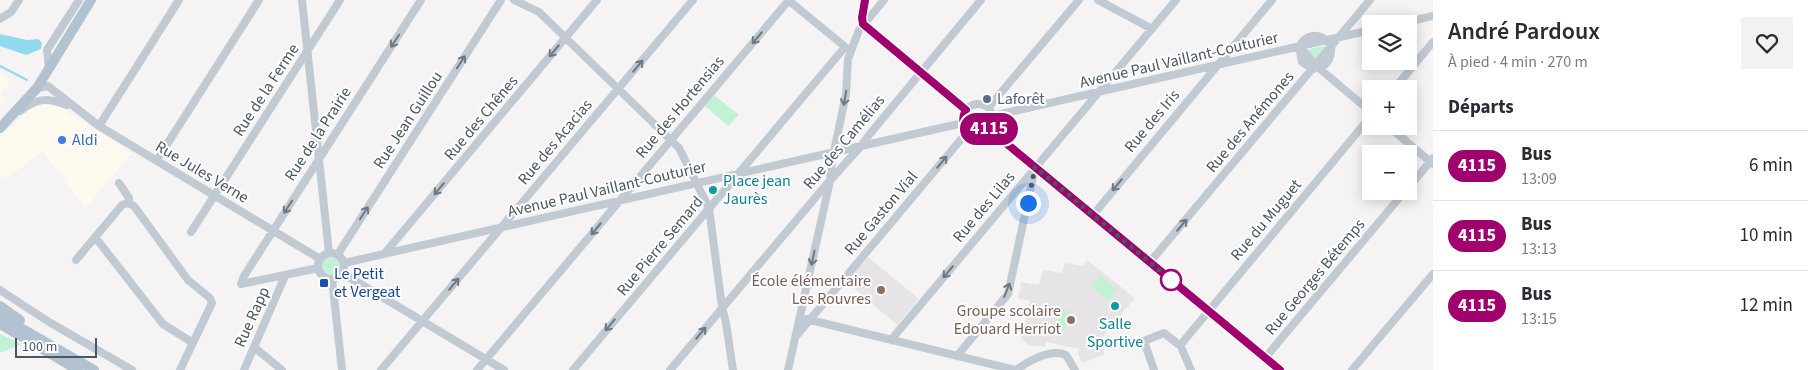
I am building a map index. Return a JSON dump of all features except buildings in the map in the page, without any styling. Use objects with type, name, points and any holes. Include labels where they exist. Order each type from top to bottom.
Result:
[{"type":"main road","points":[[0,128],[43,87],[49,69],[91,0]]},
{"type":"main road","points":[[0,306],[29,327],[34,335]]},
{"type":"main road","points":[[0,316],[94,370]]},
{"type":"main road","points":[[2,326],[78,370]]},
{"type":"street","points":[[0,19],[12,12],[19,0]]},
{"type":"street","points":[[49,69],[47,50],[79,0]]},
{"type":"street","points":[[99,126],[179,0]]},
{"type":"street","points":[[157,160],[259,0]]},
{"type":"street","points":[[302,0],[330,253]]},
{"type":"street","name":"Rue de la Ferme","points":[[191,232],[340,0]]},
{"type":"street","name":"Rue de la Prairie","points":[[285,276],[241,284],[273,230],[421,0]]},
{"type":"street","name":"Rue Jean Guillou","points":[[338,254],[501,0]]},
{"type":"street","points":[[514,0],[539,12],[679,148],[709,208],[722,307],[733,370]]},
{"type":"street","name":"Rue des Chênes","points":[[385,253],[597,0]]},
{"type":"street","name":"Rue des Acacias","points":[[381,370],[693,0]]},
{"type":"street","points":[[789,0],[798,4],[848,49]]},
{"type":"street","name":"Rue des Hortensias","points":[[477,370],[789,0]]},
{"type":"street","points":[[865,0],[863,24],[966,110]]},
{"type":"street","points":[[788,370],[830,181],[846,94],[848,49],[863,24],[884,0]]},
{"type":"street","name":"Rue des Camélias","points":[[670,370],[861,146],[981,0]]},
{"type":"street","points":[[988,108],[1079,0]]},
{"type":"street","points":[[1098,0],[1114,4],[1152,29]]},
{"type":"street","name":"Rue des Lilas","points":[[891,340],[1176,0]]},
{"type":"street","name":"Rue des Iris","points":[[1093,215],[1272,0]]},
{"type":"street","points":[[1338,39],[1370,0]]},
{"type":"street","points":[[1417,20],[1433,16]]},
{"type":"street","name":"Avenue Paul Vaillant-Couturier","points":[[992,116],[1299,47],[1329,44],[1338,39],[1362,32]]},
{"type":"street","points":[[1401,80],[1433,42]]},
{"type":"street","name":"Rue des Anémones","points":[[1150,262],[1316,67],[1329,61],[1331,57],[1329,44]]},
{"type":"street","points":[[1299,47],[1302,62],[1316,67],[1362,106]]},
{"type":"street","name":"Rue Pierre Semard","points":[[573,370],[709,208],[848,49]]},
{"type":"street","points":[[43,87],[55,59]]},
{"type":"street","name":"Rue Jules Verne","points":[[43,87],[99,126],[320,259]]},
{"type":"street","name":"Rue Jules Verne","points":[[9,118],[31,103],[42,99],[71,106]]},
{"type":"street","points":[[979,104],[988,108],[993,121],[989,129],[986,132],[977,134],[968,131],[963,123],[966,110],[979,104]]},
{"type":"street","name":"Avenue Paul Vaillant-Couturier","points":[[344,263],[620,199],[963,123]]},
{"type":"street","name":"Rue du Muguet","points":[[1181,345],[1362,125]]},
{"type":"street","points":[[989,129],[1280,370]]},
{"type":"street","name":"Rue Gaston Vial","points":[[796,336],[968,131]]},
{"type":"street","points":[[1399,135],[1432,161],[1417,178]]},
{"type":"street","points":[[957,356],[1008,294],[1035,167]]},
{"type":"street","points":[[1026,179],[1030,180],[1032,185]]},
{"type":"street","points":[[119,183],[128,198],[128,203]]},
{"type":"street","points":[[808,206],[819,196],[826,198]]},
{"type":"street","name":"Rue Georges Bétemps","points":[[1265,358],[1397,200]]},
{"type":"street","points":[[76,260],[122,205],[128,203],[134,206],[188,280],[210,298],[212,303],[180,370]]},
{"type":"street","points":[[95,237],[163,324],[193,343]]},
{"type":"street","points":[[330,253],[338,254],[344,263],[342,273],[332,279],[325,277],[318,268],[320,259],[330,253]]},
{"type":"street","points":[[285,276],[318,268]]},
{"type":"street","points":[[342,273],[504,370]]},
{"type":"street","points":[[1352,370],[1433,274]]},
{"type":"street","name":"Rue Rapp","points":[[244,370],[285,276]]},
{"type":"street","points":[[332,279],[342,370]]},
{"type":"street","points":[[0,290],[49,322],[132,370]]},
{"type":"street","points":[[800,318],[1015,370],[1028,361],[1061,352],[1066,354],[1075,370]]},
{"type":"street","points":[[1123,345],[1144,341],[1164,333],[1181,345],[1191,370]]},
{"type":"street","points":[[1144,341],[1154,370]]},
{"type":"street","points":[[254,346],[282,370]]},
{"type":"shaded area","points":[[0,73],[10,82],[1,94],[5,101],[0,105]]},
{"type":"shaded area","points":[[53,103],[132,153],[85,209],[43,151],[5,180],[0,175],[0,137],[30,108]]},
{"type":"shaded area","name":"École élémentaire Les Rouvres","points":[[868,257],[919,299],[897,325],[847,282]]},
{"type":"shaded area","name":"Groupe scolaire Edouard Herriot","points":[[1087,260],[1135,298],[1099,341],[1105,354],[1082,363],[1078,354],[1079,349],[1046,342],[1045,347],[1029,345],[1021,339],[1030,301],[1018,298],[1021,282],[1039,285],[1043,270],[1062,273],[1065,263],[1082,266]]},
{"type":"green space","points":[[1329,45],[1318,59],[1315,59],[1305,50]]},
{"type":"green space","points":[[714,95],[739,115],[728,126],[705,106]]},
{"type":"green space","points":[[331,257],[337,260],[340,266],[337,272],[331,275],[325,272],[322,266],[325,260]]},
{"type":"green space","points":[[1100,275],[1117,290],[1108,301],[1091,286]]},
{"type":"green space","points":[[1061,309],[1069,311],[1065,330],[1057,328]]},
{"type":"green space","points":[[0,334],[22,344],[0,353]]},
{"type":"water","points":[[0,34],[27,40],[38,39],[42,43],[41,49],[26,55],[0,46]]},
{"type":"waterway","points":[[0,66],[27,80]]},
{"type":"bus line","name":"4115","points":[[865,0],[863,24],[966,110],[963,123],[968,131],[982,134],[989,129],[1280,370]]},
{"type":"place","name":"Laforêt","points":[[987,99]]},
{"type":"place","name":"Aldi","points":[[62,140]]},
{"type":"place","name":"Place jean Jaurès","points":[[713,190]]},
{"type":"place","name":"Le Petit et Vergeat","points":[[324,283]]},
{"type":"place","name":"École élémentaire Les Rouvres","points":[[881,290]]},
{"type":"place","name":"Salle Sportive","points":[[1115,306]]},
{"type":"place","name":"Groupe scolaire Edouard Herriot","points":[[1071,320]]},
{"type":"route","points":[[1028,203],[1035,167],[1176,284],[1171,280]]}]
